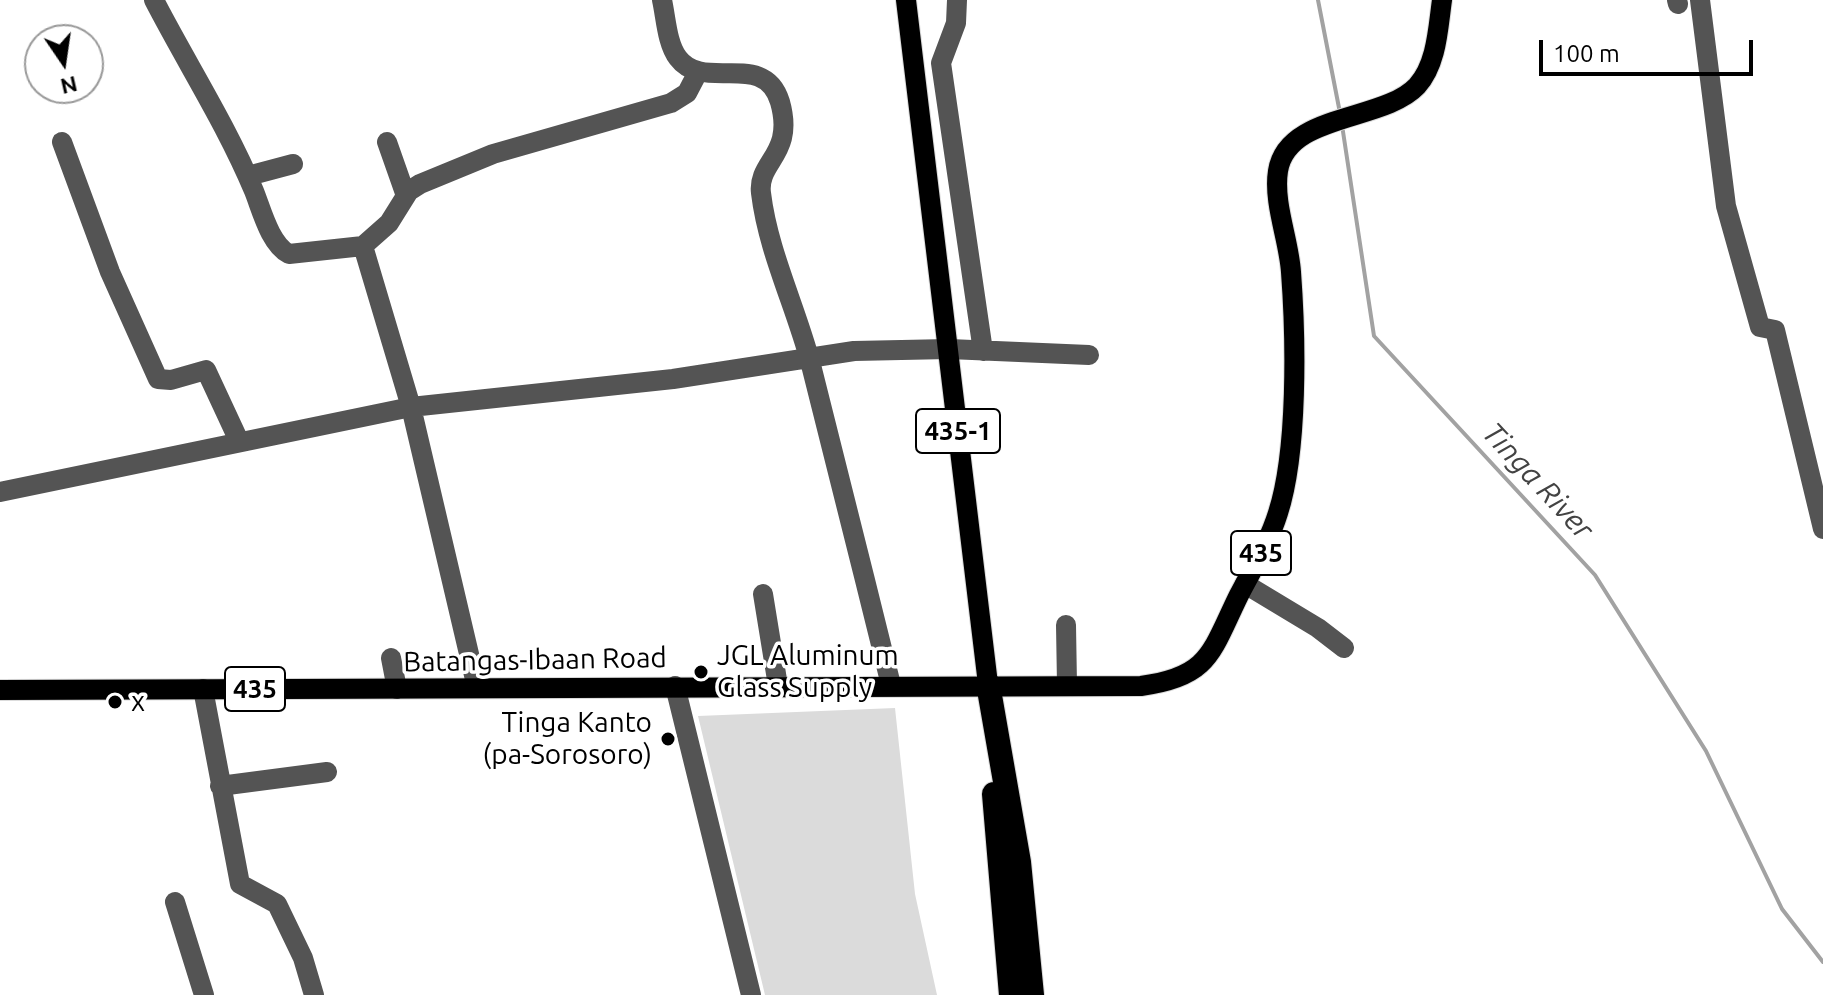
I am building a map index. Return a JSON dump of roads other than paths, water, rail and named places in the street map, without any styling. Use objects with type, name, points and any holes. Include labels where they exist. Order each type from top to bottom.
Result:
[{"type":"highway","points":[[988,684],[998,865],[1011,995]]},
{"type":"highway","points":[[988,684],[1019,862],[1032,995]]},
{"type":"main road","name":"435-1","points":[[906,0],[988,684]]},
{"type":"main road","name":"Batangas-Ibaan Road","points":[[0,690],[988,684],[1141,686],[1189,674],[1208,658],[1278,512],[1291,448],[1293,301],[1277,182],[1278,168],[1294,140],[1371,109],[1416,86],[1433,54],[1442,0]]},
{"type":"street","points":[[154,0],[248,176],[270,230],[286,254],[363,246],[389,223],[413,187],[482,157],[671,103],[687,93],[698,72]]},
{"type":"street","points":[[662,0],[677,58],[698,72],[748,72],[774,88],[780,103],[782,145],[761,180],[761,192],[779,264],[809,358],[891,685]]},
{"type":"street","points":[[957,0],[956,23],[941,63],[983,351]]},
{"type":"street","points":[[1700,0],[1726,206],[1760,327],[1775,330],[1823,529]]},
{"type":"street","points":[[62,142],[118,294],[158,379],[171,380],[206,370],[239,441]]},
{"type":"street","points":[[387,142],[406,196]]},
{"type":"street","points":[[248,176],[293,164]]},
{"type":"street","points":[[363,246],[411,407],[477,688]]},
{"type":"street","points":[[0,492],[411,407],[662,380],[854,351],[949,349],[1089,355]]},
{"type":"street","points":[[1245,584],[1318,628],[1344,648]]},
{"type":"street","points":[[763,594],[778,686]]},
{"type":"street","points":[[1066,625],[1067,685]]},
{"type":"street","points":[[391,658],[397,689]]},
{"type":"street","points":[[675,686],[751,995]]},
{"type":"street","points":[[203,689],[240,884],[277,904],[303,958],[314,995]]},
{"type":"street","points":[[220,786],[327,772]]},
{"type":"street","points":[[175,902],[204,995]]},
{"type":"waterway","name":"Tinga River","points":[[1318,0],[1340,113]]},
{"type":"waterway","name":"Tinga River","points":[[1342,125],[1374,336],[1595,575],[1706,751],[1782,909],[1823,962]]},
{"type":"place","name":"JGL Aluminum Glass Supply","points":[[701,672]]},
{"type":"place","name":"x","points":[[115,702]]},
{"type":"place","name":"Tinga Kanto (pa-Sorosoro)","points":[[668,739]]}]
